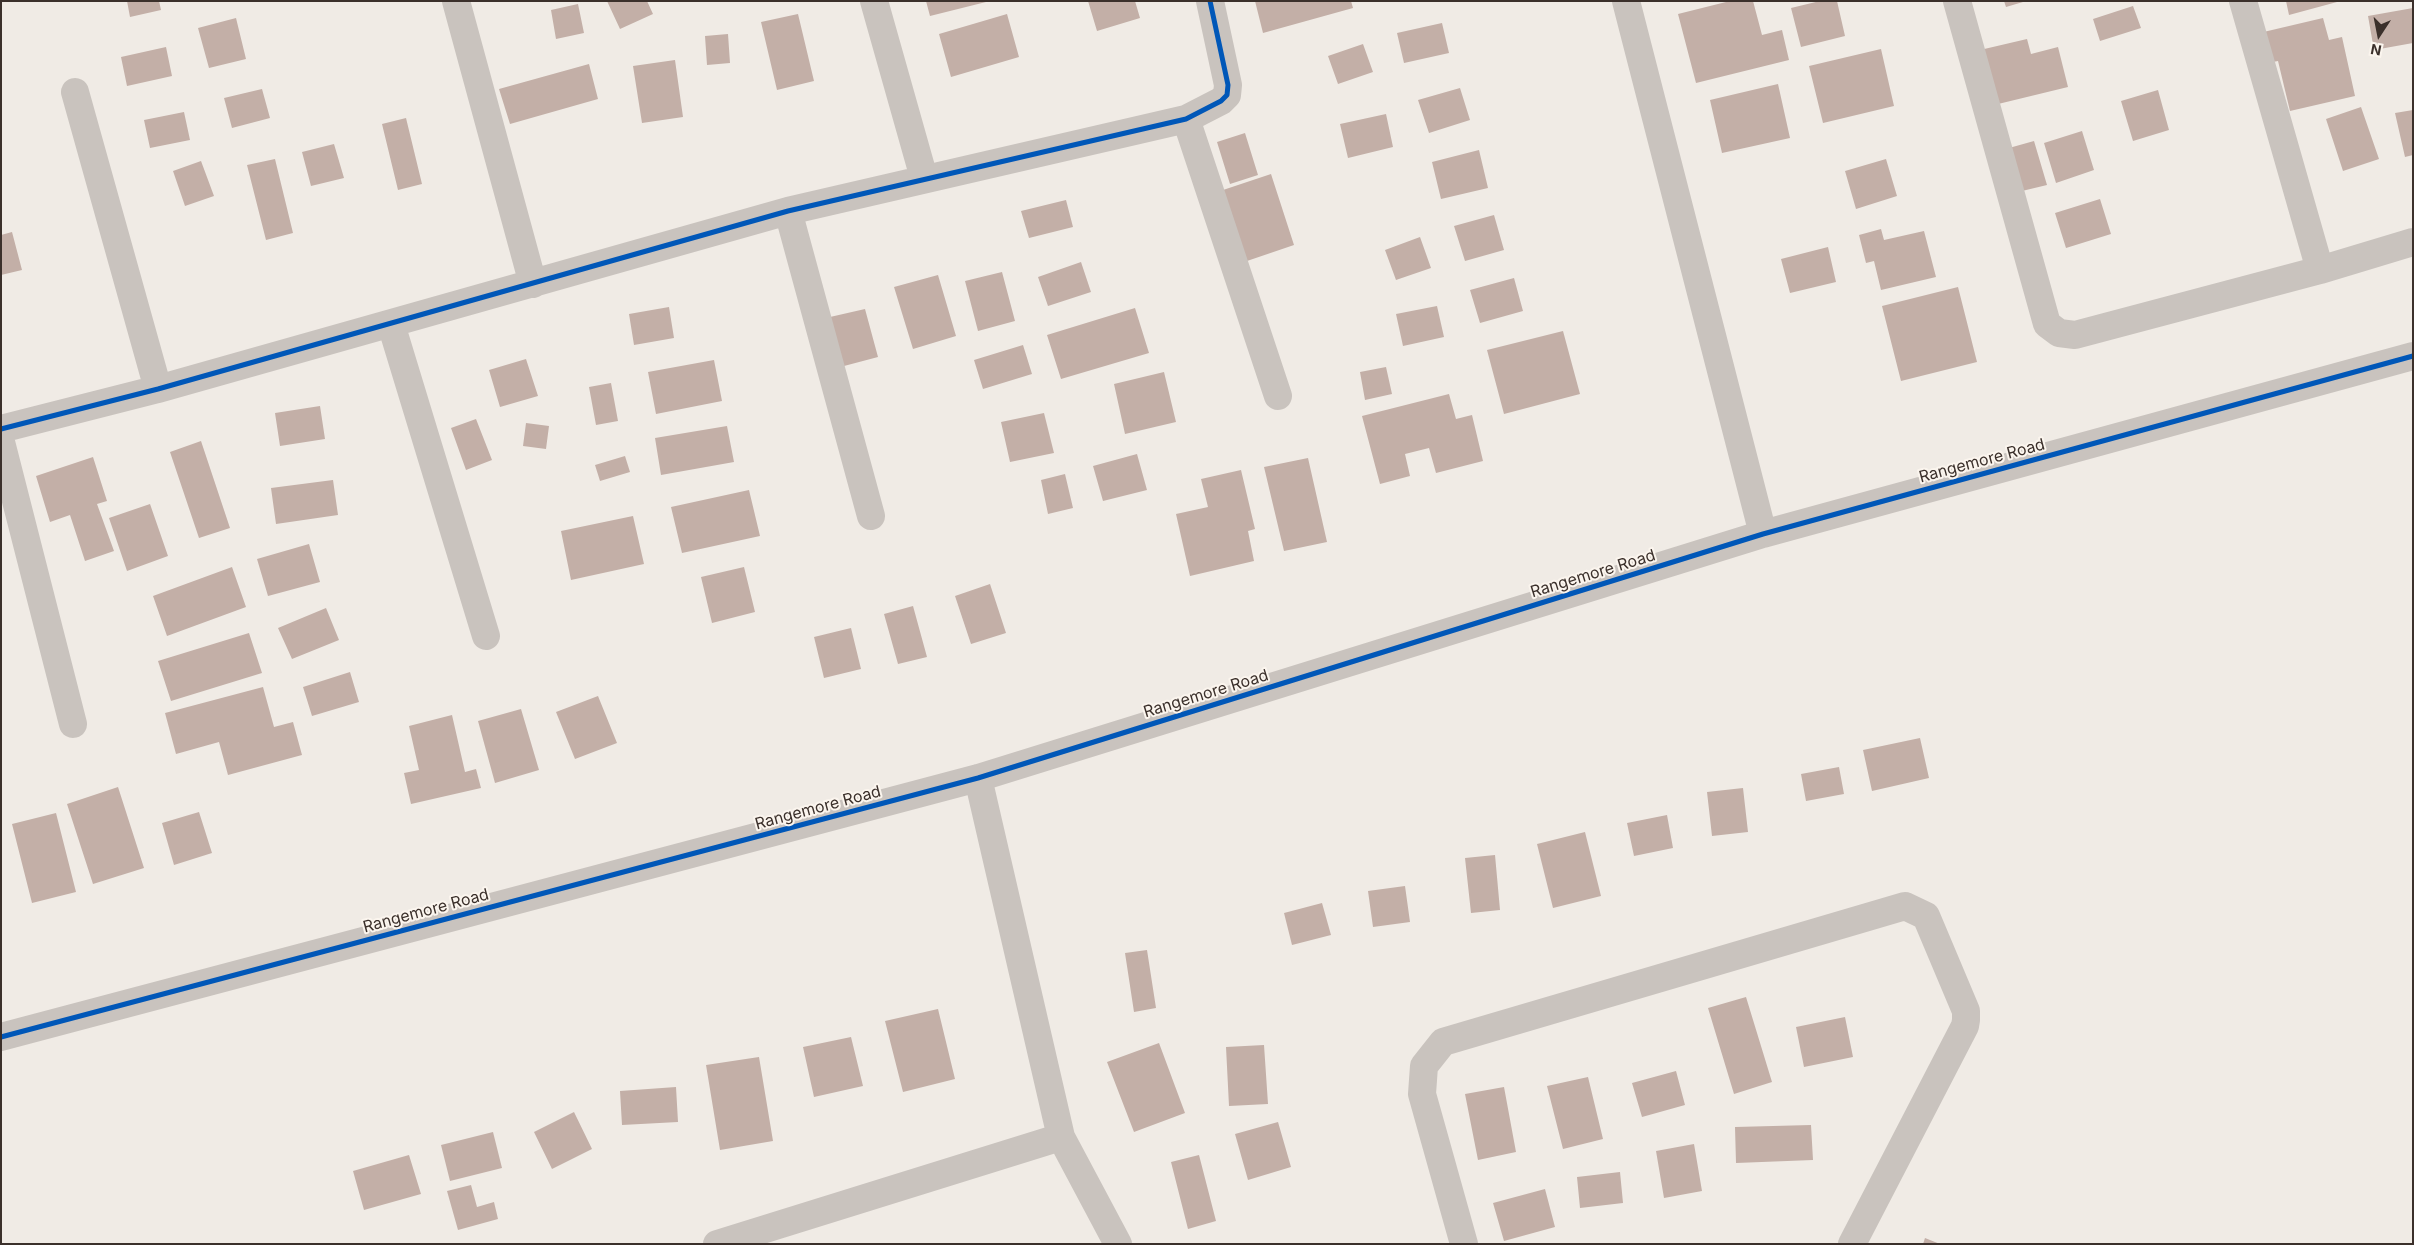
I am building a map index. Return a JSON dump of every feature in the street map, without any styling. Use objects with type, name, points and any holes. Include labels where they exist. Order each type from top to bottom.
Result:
[{"type":"street","points":[[456,1],[533,284]]},
{"type":"street","points":[[874,1],[924,178]]},
{"type":"street","points":[[1,429],[158,389],[788,211],[924,178],[1186,119],[1221,101],[1227,94],[1228,85],[1210,1]]},
{"type":"street","points":[[1626,1],[1763,534]]},
{"type":"street","points":[[1957,1],[2047,324],[2059,333],[2075,335],[2320,270],[2413,242]]},
{"type":"street","points":[[2243,1],[2320,270]]},
{"type":"street","points":[[75,92],[158,389]]},
{"type":"street","points":[[1186,119],[1278,396]]},
{"type":"street","points":[[788,211],[871,516]]},
{"type":"street","points":[[392,324],[486,636]]},
{"type":"street","name":"Rangemore Road","points":[[1,1037],[978,778],[1763,534],[2413,356]]},
{"type":"street","points":[[1,442],[73,724]]},
{"type":"street","points":[[978,778],[1061,1137],[1118,1244]]},
{"type":"street","points":[[1464,1244],[1422,1094],[1424,1066],[1443,1042],[1905,906],[1926,916],[1966,1011],[1966,1020],[1965,1026],[1852,1244]]},
{"type":"street","points":[[717,1244],[1061,1137]]},
{"type":"building","points":[[127,1],[159,1],[161,10],[130,17]]},
{"type":"building","points":[[607,1],[647,1],[653,14],[620,29]]},
{"type":"building","points":[[926,1],[986,1],[986,2],[930,16]]},
{"type":"building","points":[[1088,1],[1135,1],[1140,18],[1097,31]]},
{"type":"building","points":[[1255,1],[1351,1],[1353,8],[1263,33]]},
{"type":"building","points":[[1730,1],[1753,1],[1762,35],[1782,30],[1789,60],[1696,83],[1678,14]]},
{"type":"building","points":[[1820,1],[1837,1],[1845,36],[1801,47],[1791,8]]},
{"type":"building","points":[[2004,1],[2022,1],[2023,2],[2006,7]]},
{"type":"building","points":[[2286,1],[2337,1],[2337,2],[2289,15]]},
{"type":"building","points":[[578,4],[584,33],[556,39],[551,10]]},
{"type":"building","points":[[2133,6],[2141,28],[2100,41],[2093,19]]},
{"type":"building","points":[[2413,8],[2413,43],[2374,50],[2368,16]]},
{"type":"building","points":[[798,14],[814,81],[777,90],[761,22]]},
{"type":"building","points":[[1007,14],[1019,57],[951,77],[939,34]]},
{"type":"building","points":[[236,18],[246,59],[209,68],[198,28]]},
{"type":"building","points":[[2323,18],[2329,40],[2342,37],[2355,96],[2290,111],[2278,61],[2262,64],[2255,34]]},
{"type":"building","points":[[1442,23],[1449,53],[1404,63],[1397,33]]},
{"type":"building","points":[[728,34],[730,63],[707,65],[705,36]]},
{"type":"building","points":[[2027,39],[2031,54],[2058,47],[2068,87],[1994,105],[1980,50]]},
{"type":"building","points":[[1363,44],[1373,72],[1338,84],[1328,56]]},
{"type":"building","points":[[166,47],[172,76],[127,86],[121,57]]},
{"type":"building","points":[[1881,49],[1894,106],[1823,123],[1809,66]]},
{"type":"building","points":[[675,60],[683,117],[642,123],[633,66]]},
{"type":"building","points":[[589,64],[598,99],[510,124],[499,89]]},
{"type":"building","points":[[1778,84],[1790,138],[1722,153],[1710,100]]},
{"type":"building","points":[[1460,88],[1470,120],[1429,133],[1418,100]]},
{"type":"building","points":[[262,89],[270,118],[232,128],[224,98]]},
{"type":"building","points":[[2158,90],[2169,130],[2133,141],[2121,101]]},
{"type":"building","points":[[2361,107],[2379,159],[2343,171],[2326,119]]},
{"type":"building","points":[[2413,110],[2413,155],[2405,157],[2395,113]]},
{"type":"building","points":[[184,112],[190,140],[150,148],[144,120]]},
{"type":"building","points":[[1386,114],[1393,147],[1348,158],[1340,124]]},
{"type":"building","points":[[406,118],[422,184],[398,190],[382,124]]},
{"type":"building","points":[[2082,131],[2094,170],[2056,183],[2044,143]]},
{"type":"building","points":[[1245,133],[1258,175],[1230,184],[1217,142]]},
{"type":"building","points":[[2034,141],[2047,185],[2022,191],[2009,148]]},
{"type":"building","points":[[334,144],[344,178],[311,186],[302,152]]},
{"type":"building","points":[[1479,150],[1488,188],[1441,199],[1432,162]]},
{"type":"building","points":[[275,159],[293,233],[266,240],[247,165]]},
{"type":"building","points":[[1886,159],[1897,196],[1856,209],[1845,171]]},
{"type":"building","points":[[201,161],[214,196],[185,206],[173,171]]},
{"type":"building","points":[[1271,174],[1294,245],[1247,261],[1223,190]]},
{"type":"building","points":[[2100,199],[2111,234],[2066,248],[2055,213]]},
{"type":"building","points":[[1066,200],[1073,227],[1029,238],[1021,211]]},
{"type":"building","points":[[1494,215],[1504,250],[1465,261],[1454,226]]},
{"type":"building","points":[[1881,229],[1884,240],[1924,231],[1936,277],[1881,290],[1874,261],[1866,263],[1859,235]]},
{"type":"building","points":[[12,232],[22,270],[1,275],[1,235]]},
{"type":"building","points":[[1420,237],[1431,268],[1396,280],[1385,250]]},
{"type":"building","points":[[1828,247],[1836,282],[1790,293],[1781,259]]},
{"type":"building","points":[[1081,262],[1091,292],[1048,306],[1038,277]]},
{"type":"building","points":[[1002,272],[1015,321],[978,331],[965,281]]},
{"type":"building","points":[[938,275],[956,336],[913,349],[894,287]]},
{"type":"building","points":[[1514,278],[1523,311],[1480,323],[1470,290]]},
{"type":"building","points":[[1958,287],[1977,362],[1901,381],[1882,306]]},
{"type":"building","points":[[1437,306],[1444,337],[1403,346],[1396,314]]},
{"type":"building","points":[[669,307],[674,338],[634,345],[629,314]]},
{"type":"building","points":[[1135,308],[1149,353],[1061,379],[1047,335]]},
{"type":"building","points":[[865,309],[878,357],[844,366],[830,317]]},
{"type":"building","points":[[1563,331],[1580,394],[1504,414],[1487,350]]},
{"type":"building","points":[[1023,345],[1032,374],[983,389],[974,360]]},
{"type":"building","points":[[526,359],[538,396],[500,407],[489,370]]},
{"type":"building","points":[[714,360],[722,401],[656,414],[648,372]]},
{"type":"building","points":[[1386,367],[1392,394],[1365,400],[1360,372]]},
{"type":"building","points":[[1164,372],[1176,422],[1125,434],[1114,384]]},
{"type":"building","points":[[611,383],[618,421],[596,425],[589,387]]},
{"type":"building","points":[[1449,394],[1456,419],[1472,415],[1483,461],[1436,473],[1429,448],[1405,454],[1410,476],[1380,484],[1362,416]]},
{"type":"building","points":[[320,406],[325,439],[280,446],[275,413]]},
{"type":"building","points":[[1044,413],[1054,453],[1010,462],[1001,422]]},
{"type":"building","points":[[476,419],[492,460],[466,470],[451,428]]},
{"type":"building","points":[[526,423],[549,426],[546,449],[523,446]]},
{"type":"building","points":[[727,426],[734,462],[661,475],[655,438]]},
{"type":"building","points":[[201,441],[230,528],[199,538],[170,452]]},
{"type":"building","points":[[1137,454],[1147,490],[1103,501],[1093,466]]},
{"type":"building","points":[[625,456],[630,472],[600,481],[595,465]]},
{"type":"building","points":[[93,457],[107,501],[97,504],[114,551],[85,561],[70,515],[50,522],[36,476]]},
{"type":"building","points":[[1308,458],[1327,542],[1284,551],[1264,467]]},
{"type":"building","points":[[1241,470],[1255,529],[1248,531],[1254,561],[1190,576],[1176,514],[1208,507],[1201,479]]},
{"type":"building","points":[[1065,474],[1073,508],[1048,514],[1041,480]]},
{"type":"building","points":[[333,480],[338,515],[276,524],[271,488]]},
{"type":"building","points":[[749,490],[760,536],[682,553],[671,507]]},
{"type":"building","points":[[150,504],[168,556],[127,571],[109,518]]},
{"type":"building","points":[[633,516],[644,564],[571,580],[561,531]]},
{"type":"building","points":[[309,544],[320,582],[268,596],[257,559]]},
{"type":"building","points":[[232,567],[246,607],[167,636],[153,596]]},
{"type":"building","points":[[744,567],[755,612],[712,623],[701,577]]},
{"type":"building","points":[[990,584],[1006,633],[971,644],[955,596]]},
{"type":"building","points":[[913,606],[927,657],[898,664],[884,614]]},
{"type":"building","points":[[326,608],[339,640],[292,659],[278,628]]},
{"type":"building","points":[[851,628],[861,669],[824,678],[814,637]]},
{"type":"building","points":[[249,633],[262,673],[171,701],[158,661]]},
{"type":"building","points":[[350,672],[359,702],[312,716],[303,687]]},
{"type":"building","points":[[263,687],[274,727],[293,722],[302,755],[228,775],[219,742],[176,754],[165,713]]},
{"type":"building","points":[[598,696],[617,743],[575,759],[556,712]]},
{"type":"building","points":[[521,709],[539,770],[495,783],[478,721]]},
{"type":"building","points":[[452,715],[465,772],[476,769],[481,788],[411,804],[404,773],[419,770],[409,726]]},
{"type":"building","points":[[1920,738],[1929,778],[1872,791],[1863,750]]},
{"type":"building","points":[[1839,767],[1844,794],[1806,801],[1801,774]]},
{"type":"building","points":[[118,787],[144,868],[93,884],[67,804]]},
{"type":"building","points":[[1743,788],[1748,832],[1712,836],[1707,792]]},
{"type":"building","points":[[199,812],[212,853],[174,865],[162,823]]},
{"type":"building","points":[[56,813],[76,892],[32,903],[12,824]]},
{"type":"building","points":[[1667,815],[1673,848],[1634,856],[1627,823]]},
{"type":"building","points":[[1585,832],[1601,896],[1553,908],[1537,844]]},
{"type":"building","points":[[1495,855],[1500,910],[1471,913],[1465,858]]},
{"type":"building","points":[[1405,886],[1410,922],[1373,927],[1368,891]]},
{"type":"building","points":[[1322,903],[1331,935],[1292,945],[1284,913]]},
{"type":"building","points":[[1147,950],[1156,1008],[1134,1012],[1125,953]]},
{"type":"building","points":[[1746,997],[1772,1082],[1734,1094],[1708,1008]]},
{"type":"building","points":[[938,1009],[955,1079],[903,1092],[885,1021]]},
{"type":"building","points":[[1845,1017],[1853,1057],[1804,1067],[1796,1027]]},
{"type":"building","points":[[851,1037],[863,1086],[814,1097],[803,1047]]},
{"type":"building","points":[[1159,1043],[1185,1113],[1134,1132],[1107,1062]]},
{"type":"building","points":[[1264,1045],[1268,1104],[1229,1106],[1226,1047]]},
{"type":"building","points":[[759,1057],[773,1141],[720,1150],[706,1065]]},
{"type":"building","points":[[1676,1071],[1685,1105],[1642,1117],[1632,1083]]},
{"type":"building","points":[[1588,1077],[1603,1139],[1563,1149],[1547,1086]]},
{"type":"building","points":[[676,1087],[678,1122],[622,1125],[620,1091]]},
{"type":"building","points":[[1504,1087],[1516,1152],[1478,1160],[1465,1094]]},
{"type":"building","points":[[574,1112],[592,1149],[552,1169],[534,1132]]},
{"type":"building","points":[[1278,1122],[1291,1167],[1248,1180],[1235,1134]]},
{"type":"building","points":[[1811,1125],[1813,1160],[1736,1163],[1735,1127]]},
{"type":"building","points":[[493,1132],[502,1168],[450,1181],[441,1145]]},
{"type":"building","points":[[1694,1144],[1702,1191],[1664,1198],[1656,1151]]},
{"type":"building","points":[[409,1155],[421,1194],[364,1210],[353,1171]]},
{"type":"building","points":[[1199,1155],[1216,1221],[1188,1229],[1171,1162]]},
{"type":"building","points":[[1620,1172],[1623,1203],[1580,1208],[1577,1177]]},
{"type":"building","points":[[471,1185],[477,1207],[494,1202],[498,1219],[458,1230],[447,1191]]},
{"type":"building","points":[[1545,1189],[1555,1227],[1504,1241],[1493,1203]]},
{"type":"building","points":[[1925,1238],[1940,1244],[1923,1244]]},
{"type":"cycle path","points":[[1,429],[158,389],[788,211],[1186,119],[1221,101],[1227,95],[1228,85],[1210,1]]},
{"type":"cycle path","points":[[1,1037],[978,778],[1763,534],[2413,356]]}]
